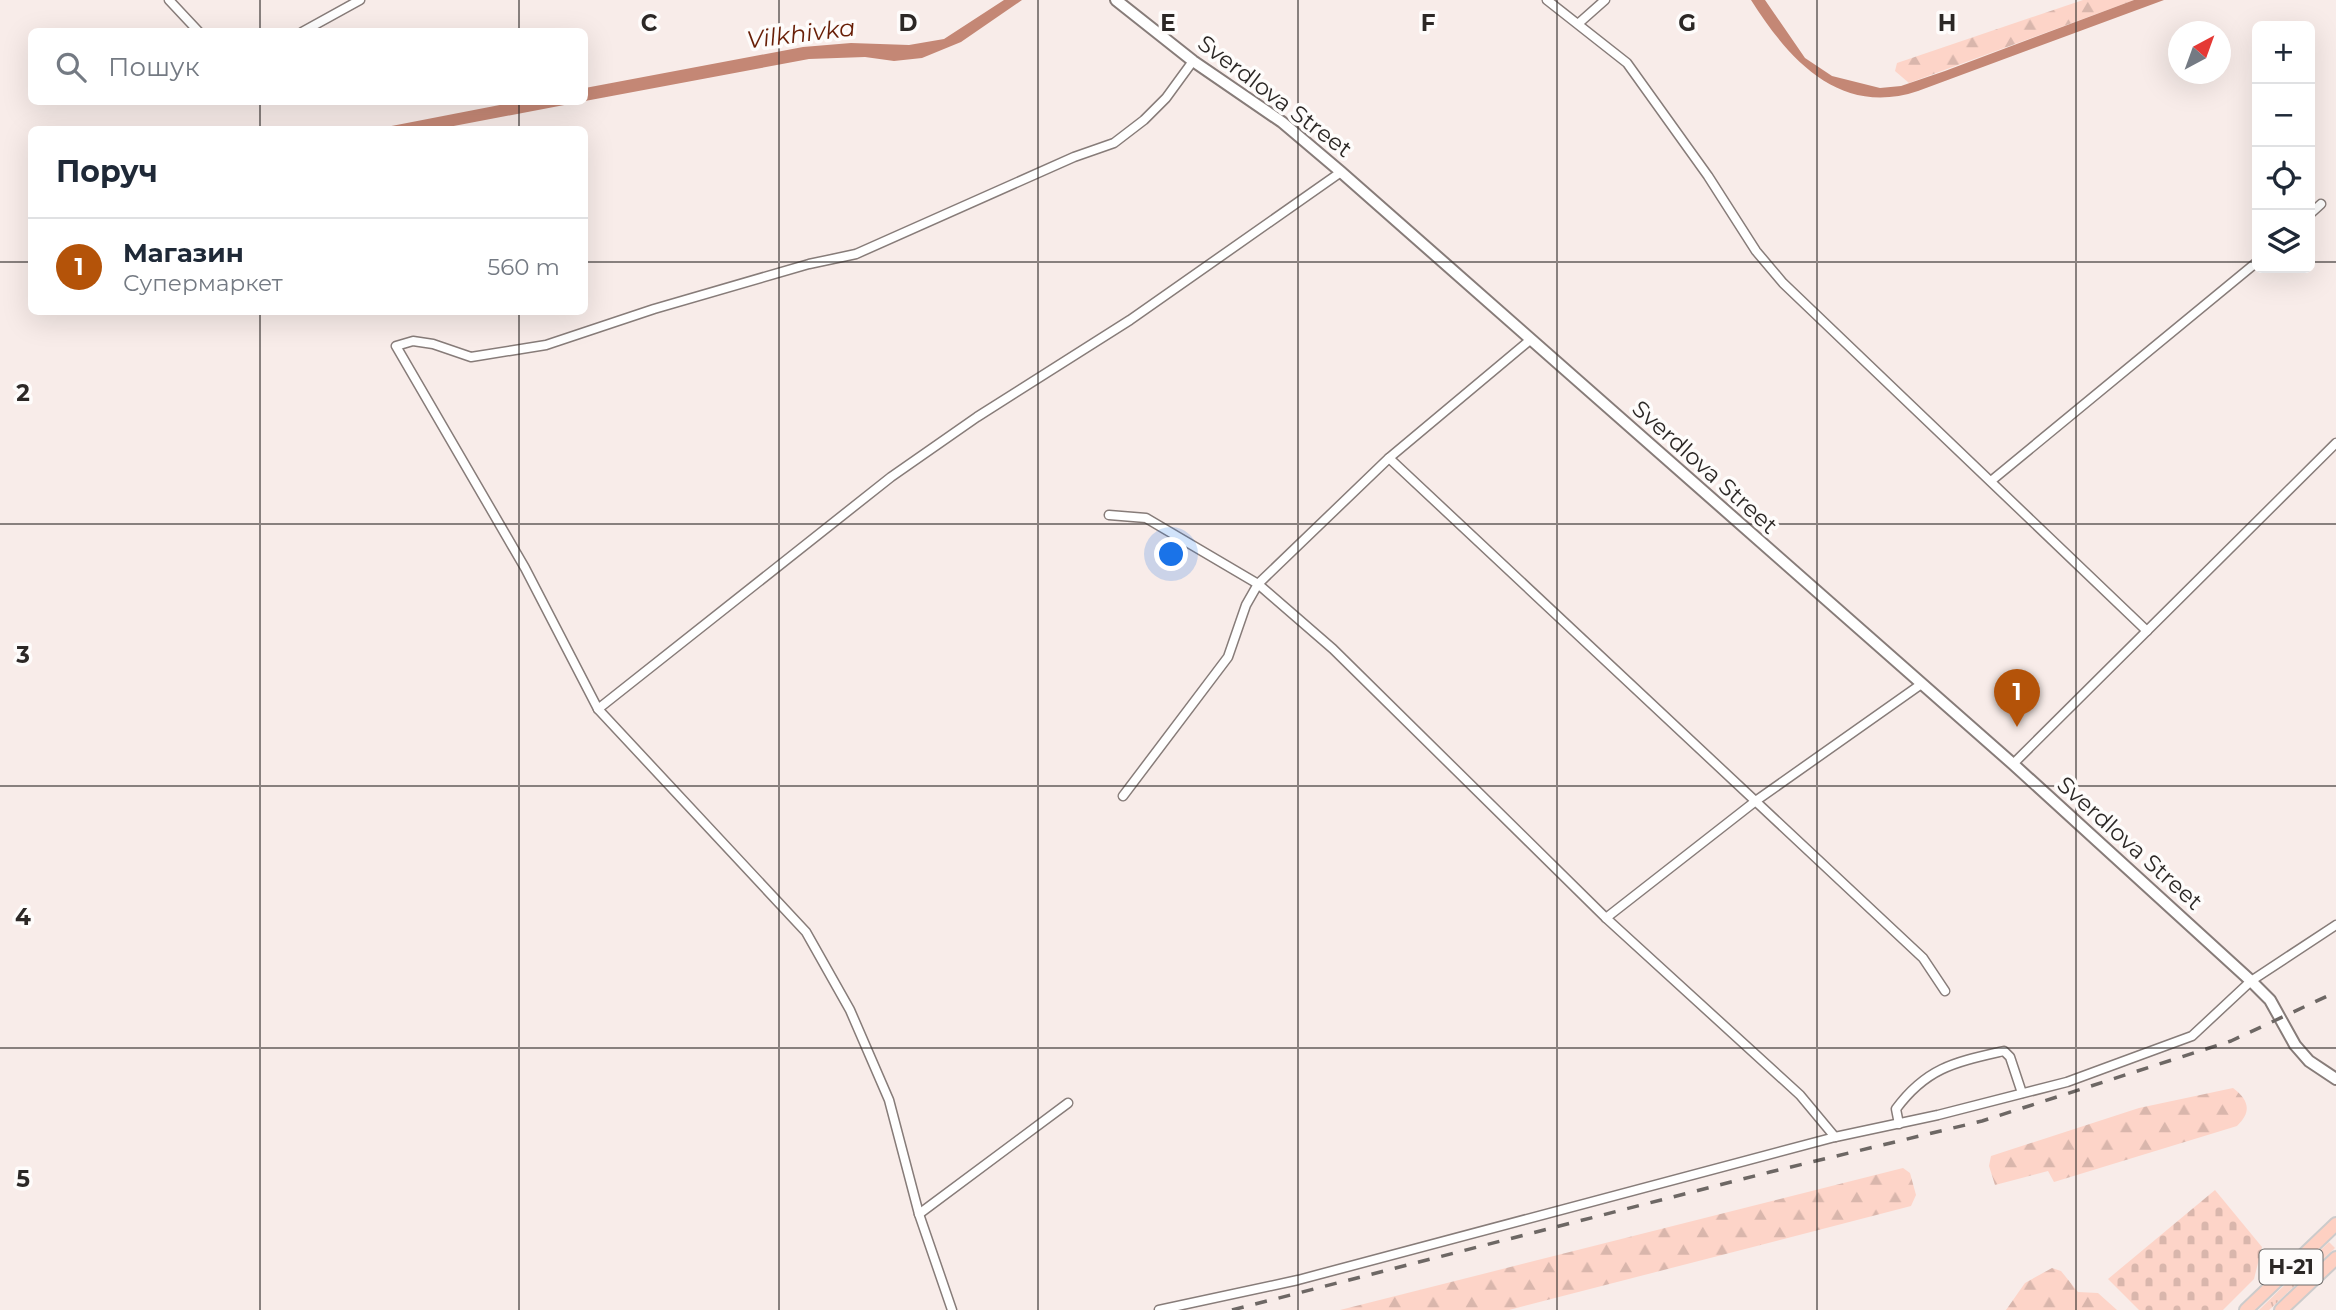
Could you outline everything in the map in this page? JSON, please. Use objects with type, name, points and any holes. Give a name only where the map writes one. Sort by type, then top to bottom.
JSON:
[{"type":"main road","name":"Н-21","points":[[2246,1310],[2336,1224]]},
{"type":"main road","name":"Н-21","points":[[2281,1310],[2336,1258]]},
{"type":"street","points":[[169,0],[195,28]]},
{"type":"street","points":[[309,28],[360,0]]},
{"type":"street","name":"Sverdlova Street","points":[[1118,0],[1193,61],[1282,122],[1341,172],[1920,685],[2013,764],[2251,981],[2270,1000],[2295,1045],[2309,1061],[2336,1079]]},
{"type":"street","points":[[1547,0],[1627,63],[1708,176],[1749,240],[1783,283],[2147,631]]},
{"type":"street","points":[[1579,23],[1605,0]]},
{"type":"street","points":[[952,1310],[919,1214],[889,1100],[850,1010],[806,932],[598,709],[524,568],[396,346],[413,341],[433,344],[471,357],[546,345],[667,305],[856,254],[1074,157],[1114,143],[1166,99],[1193,61]]},
{"type":"street","points":[[598,709],[891,477],[977,417],[1130,320],[1341,172]]},
{"type":"street","points":[[2314,210],[2321,204]]},
{"type":"street","points":[[1991,481],[2252,266]]},
{"type":"street","points":[[1123,796],[1228,657],[1246,605],[1258,584],[1389,458],[1530,340]]},
{"type":"street","points":[[2013,764],[2336,443]]},
{"type":"street","points":[[1389,458],[1923,958],[1945,991]]},
{"type":"street","points":[[1109,515],[1146,518],[1258,584],[1333,649],[1606,918],[1801,1095],[1835,1137]]},
{"type":"street","points":[[1606,918],[1757,800],[1920,685]]},
{"type":"street","points":[[1159,1310],[1298,1280],[1835,1137],[1899,1124],[2067,1082],[2192,1036],[2251,981],[2336,925]]},
{"type":"street","points":[[1899,1124],[1896,1109],[1907,1093],[1946,1064],[2004,1051],[2010,1057],[2022,1093]]},
{"type":"street","points":[[919,1214],[1068,1103]]},
{"type":"green space","points":[[2083,0],[2134,0],[1909,83],[1895,71],[1897,63]]},
{"type":"green space","points":[[2233,1088],[2247,1106],[2245,1116],[2237,1126],[2054,1182],[2048,1171],[1995,1185],[1989,1166],[1991,1156],[2139,1108]]},
{"type":"green space","points":[[1903,1168],[1910,1173],[1916,1195],[1911,1206],[1509,1310],[1340,1310]]},
{"type":"green space","points":[[2215,1190],[2262,1247],[2254,1279],[2223,1310],[2139,1310],[2108,1279]]},
{"type":"green space","points":[[2329,1242],[2335,1248],[2269,1310],[2259,1310]]},
{"type":"green space","points":[[2052,1268],[2061,1271],[2078,1292],[2098,1293],[2117,1310],[2006,1310],[2025,1283]]},
{"type":"shaded area","points":[[1004,0],[1022,0],[961,42],[922,58],[894,61],[865,57],[809,59],[588,100],[588,87],[803,47],[851,43],[909,45],[944,39]]},
{"type":"shaded area","points":[[1751,0],[1765,0],[1805,58],[1832,76],[1880,88],[1901,86],[1945,71],[2134,0],[2164,0],[1918,91],[1890,97],[1864,96],[1841,89],[1820,78],[1782,43]]},
{"type":"shaded area","points":[[500,105],[564,105],[454,126],[391,126]]},
{"type":"railway","points":[[1232,1310],[1770,1172],[1982,1121],[2231,1041],[2336,992]]},
{"type":"place","name":"Mагазин","points":[[2017,727]]},
{"type":"water label","name":"Vilkhivka","points":[[801,34]]}]
